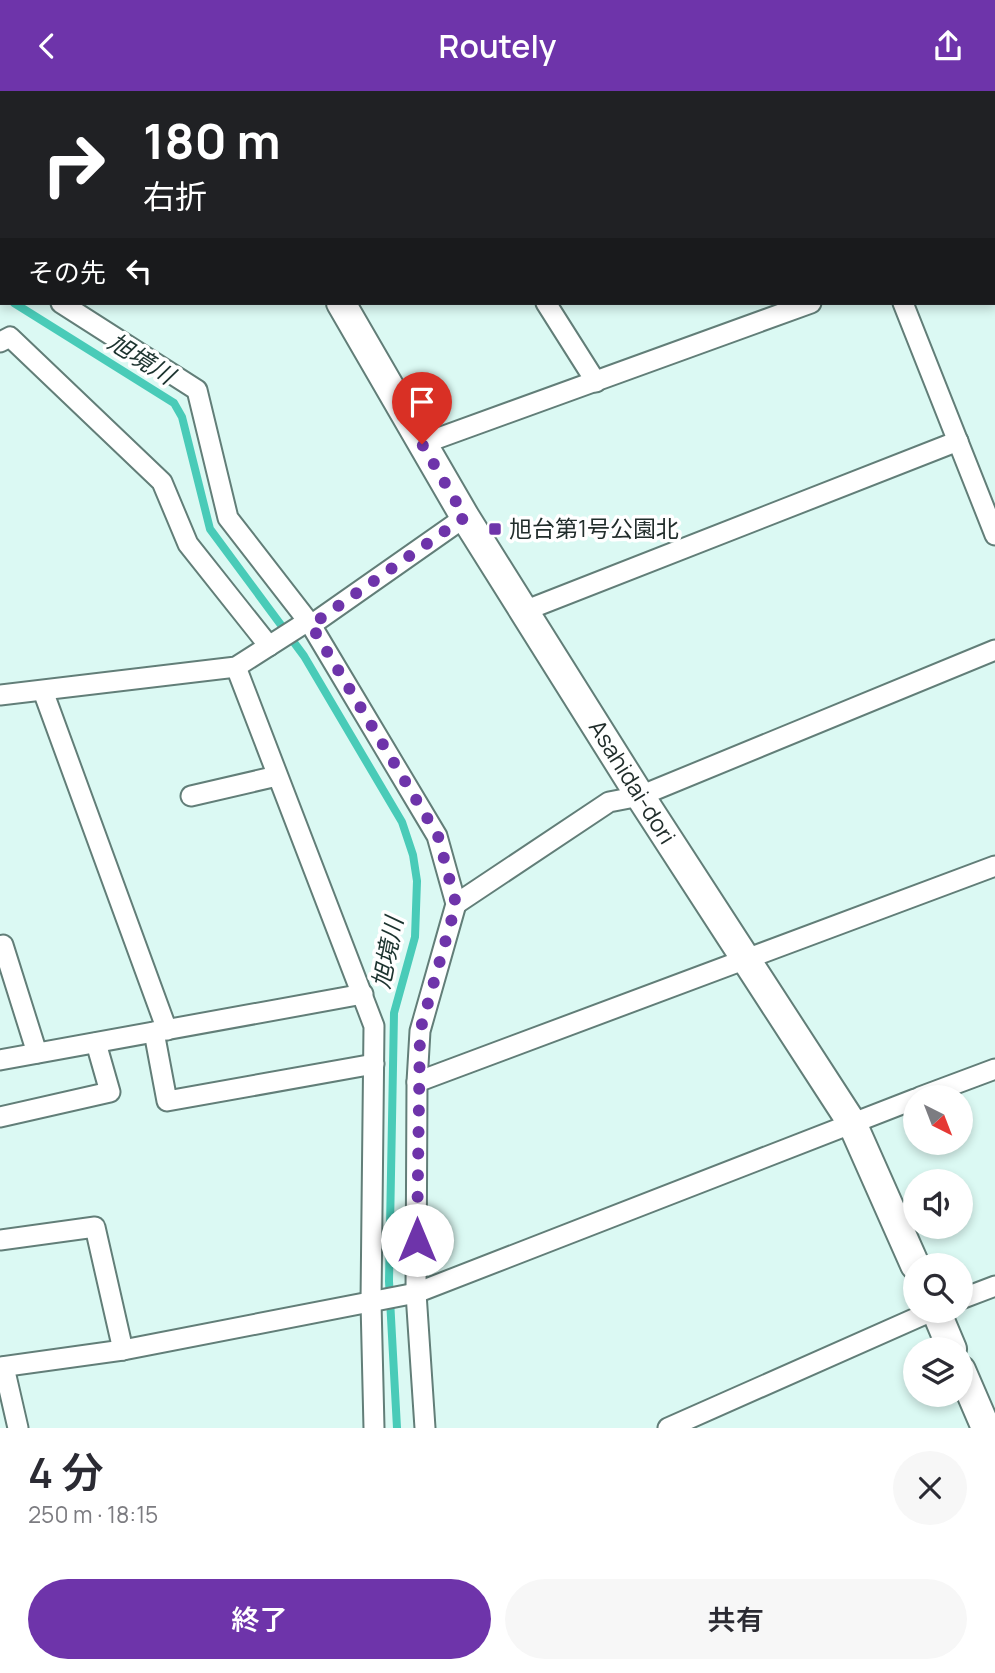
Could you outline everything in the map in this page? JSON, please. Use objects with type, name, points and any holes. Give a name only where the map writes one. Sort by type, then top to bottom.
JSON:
[{"type":"street","points":[[64,305],[197,390],[228,518],[307,623],[438,836],[456,904],[420,1031],[411,1294],[425,1428]]},
{"type":"street","name":"Asahidai-dori","points":[[342,305],[465,517],[640,796],[852,1123],[910,1253]]},
{"type":"street","points":[[547,305],[596,382]]},
{"type":"street","points":[[422,444],[806,305]]},
{"type":"street","points":[[904,305],[995,535]]},
{"type":"street","points":[[0,342],[10,337],[162,482],[188,544],[274,643]]},
{"type":"street","points":[[524,611],[958,441]]},
{"type":"street","points":[[0,695],[236,667],[465,517]]},
{"type":"street","points":[[456,904],[609,802],[640,796],[995,650]]},
{"type":"street","points":[[236,667],[374,1026],[374,1428]]},
{"type":"street","points":[[43,691],[161,1031],[167,1101],[374,1064]]},
{"type":"street","points":[[191,796],[277,776]]},
{"type":"street","points":[[417,1082],[995,866]]},
{"type":"street","points":[[0,946],[3,945],[37,1053]]},
{"type":"street","points":[[0,1060],[363,994]]},
{"type":"street","points":[[0,1117],[110,1092],[96,1043]]},
{"type":"street","points":[[953,1085],[995,1069]]},
{"type":"street","points":[[18,1428],[2,1367],[123,1350],[411,1294],[903,1104]]},
{"type":"street","points":[[0,1240],[95,1227],[123,1350]]},
{"type":"street","points":[[973,1294],[995,1286]]},
{"type":"street","points":[[668,1428],[907,1323]]},
{"type":"street","points":[[973,1398],[986,1428]]},
{"type":"waterway","name":"旭境川","points":[[17,305],[174,403],[182,417],[210,529],[304,656],[402,822],[413,855],[417,881],[415,937],[394,1013],[389,1281],[397,1428]]},
{"type":"place","name":"旭台第1号公園北","points":[[495,529]]},
{"type":"route","points":[[417,1240],[417,1082],[420,1031],[456,904],[438,836],[311,625],[465,517],[422,444]]}]
